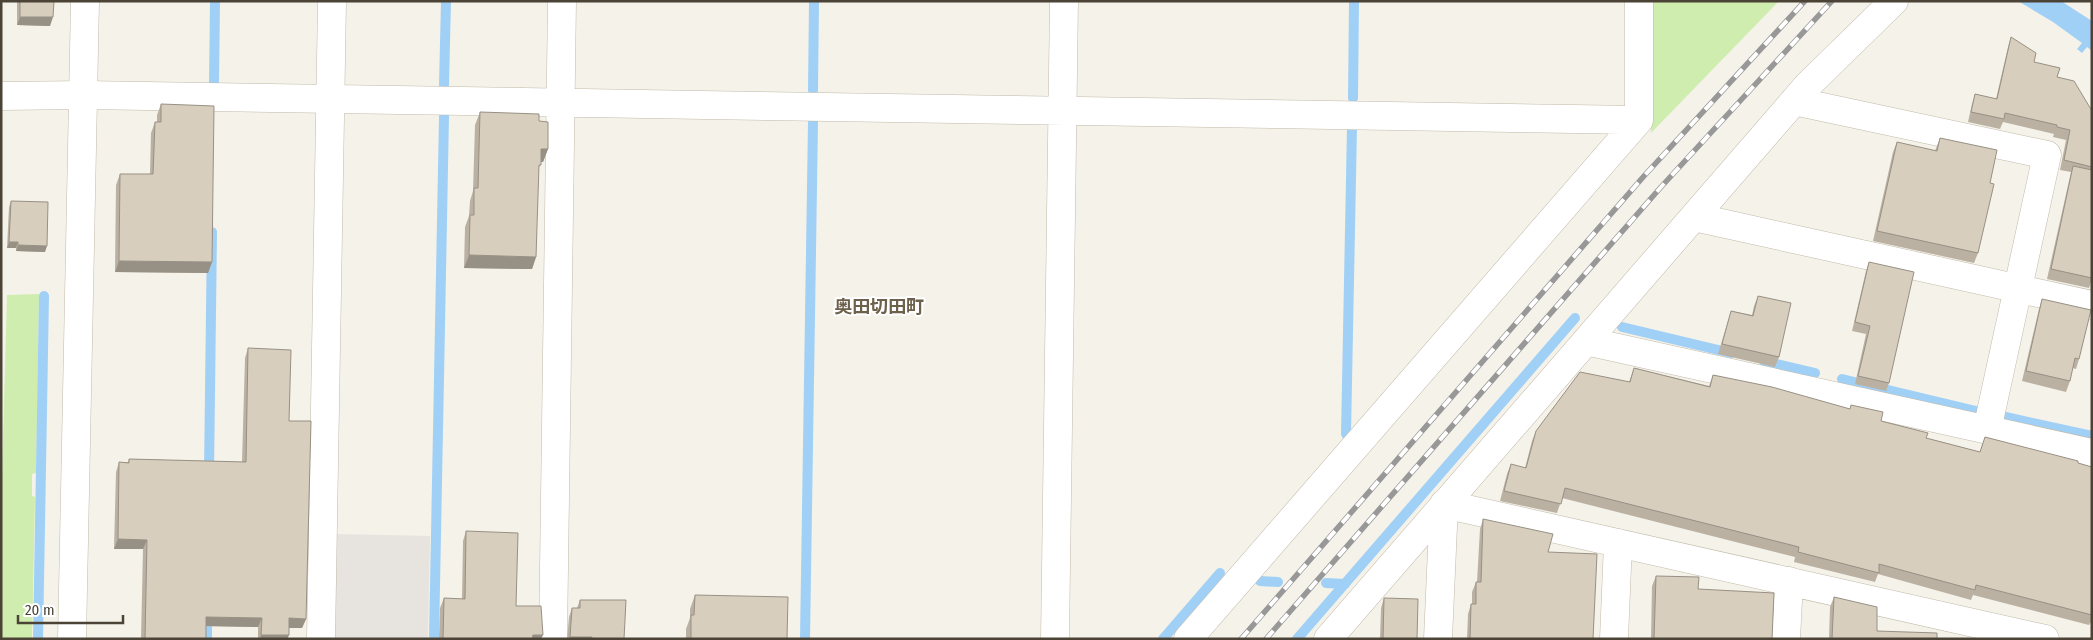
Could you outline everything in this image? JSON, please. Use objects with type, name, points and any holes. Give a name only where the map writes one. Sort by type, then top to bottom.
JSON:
[{"type":"street","points":[[72,639],[85,1]]},
{"type":"street","points":[[321,639],[332,1]]},
{"type":"street","points":[[553,639],[562,1]]},
{"type":"street","points":[[1055,639],[1064,1]]},
{"type":"street","points":[[1188,639],[1638,120],[1639,1]]},
{"type":"street","points":[[1328,639],[1808,85],[1894,1]]},
{"type":"street","points":[[1,96],[84,95],[331,98],[1638,120]]},
{"type":"street","points":[[1794,101],[2047,155],[1987,430]]},
{"type":"street","points":[[1694,217],[2092,306]]},
{"type":"street","points":[[1586,341],[2092,453]]},
{"type":"street","points":[[1444,504],[1789,581],[1963,630],[2045,639]]},
{"type":"street","points":[[1438,639],[1444,504]]},
{"type":"street","points":[[1614,639],[1618,543]]},
{"type":"street","points":[[1786,639],[1789,581]]},
{"type":"green space","points":[[1653,1],[1779,1],[1651,133]]},
{"type":"green space","points":[[39,294],[36,473],[32,474],[32,496],[35,497],[32,639],[1,639],[1,514],[7,295]]},
{"type":"shaded area","points":[[336,534],[430,536],[428,639],[333,639]]},
{"type":"water","points":[[2018,1],[2061,1],[2092,21],[2092,51],[2087,47],[2082,53],[2077,49],[2082,43],[2053,22]]},
{"type":"building","points":[[20,1],[54,1],[53,17],[20,17]]},
{"type":"building","points":[[2011,37],[2036,53],[2034,62],[2060,68],[2057,77],[2074,81],[2092,111],[2092,167],[2064,160],[2070,130],[2057,127],[2057,125],[2005,113],[2004,119],[1971,112],[1975,94],[1997,99]]},
{"type":"building","points":[[161,104],[214,106],[212,262],[119,261],[120,174],[153,174],[155,122],[161,122]]},
{"type":"building","points":[[480,112],[539,114],[539,121],[548,122],[548,149],[541,149],[541,165],[539,165],[536,257],[469,255],[470,215],[474,215],[474,188],[478,188]]},
{"type":"building","points":[[1940,138],[1997,150],[1990,183],[1994,184],[1978,253],[1877,231],[1897,142],[1937,151]]},
{"type":"building","points":[[2073,166],[2092,170],[2092,278],[2051,269]]},
{"type":"building","points":[[11,201],[48,202],[47,246],[18,245],[18,242],[9,242]]},
{"type":"building","points":[[1869,262],[1914,272],[1889,383],[1858,376],[1870,326],[1855,322]]},
{"type":"building","points":[[1758,296],[1791,303],[1779,357],[1722,344],[1731,311],[1753,316]]},
{"type":"building","points":[[2042,299],[2091,310],[2079,359],[2075,358],[2070,381],[2026,371]]},
{"type":"building","points":[[248,348],[291,350],[289,421],[311,421],[306,619],[289,618],[289,635],[261,635],[262,618],[206,617],[206,639],[145,639],[147,540],[118,539],[119,462],[129,463],[129,459],[246,462]]},
{"type":"building","points":[[1634,368],[1710,387],[1713,375],[1772,387],[1850,409],[1851,405],[1883,412],[1881,421],[1928,433],[1926,438],[1980,452],[1985,437],[2078,461],[2078,463],[2092,467],[2092,615],[1976,585],[1975,590],[1879,564],[1879,573],[1798,552],[1799,547],[1565,488],[1561,504],[1504,491],[1511,464],[1526,468],[1536,431],[1580,372],[1630,382]]},
{"type":"building","points":[[1483,519],[1553,534],[1548,552],[1597,554],[1593,639],[1470,639],[1471,604],[1476,604],[1476,582],[1481,582]]},
{"type":"building","points":[[466,531],[518,533],[516,606],[541,606],[543,635],[533,635],[532,639],[443,639],[444,598],[465,599]]},
{"type":"building","points":[[1656,576],[1699,577],[1698,589],[1774,593],[1772,639],[1654,639]]},
{"type":"building","points":[[695,595],[788,597],[787,639],[691,639],[691,615],[694,615]]},
{"type":"building","points":[[1834,597],[1877,607],[1877,631],[1937,633],[1937,639],[1832,639]]},
{"type":"building","points":[[1384,598],[1418,599],[1417,639],[1383,639]]},
{"type":"building","points":[[580,600],[626,600],[624,639],[570,637],[572,608],[580,608]]},
{"type":"waterway","points":[[214,82],[215,1]]},
{"type":"waterway","points":[[444,85],[446,1]]},
{"type":"waterway","points":[[813,90],[814,1]]},
{"type":"waterway","points":[[1353,98],[1354,1]]},
{"type":"waterway","points":[[434,639],[444,116]]},
{"type":"waterway","points":[[805,639],[813,122]]},
{"type":"waterway","points":[[1346,434],[1352,127]]},
{"type":"waterway","points":[[209,473],[212,232]]},
{"type":"waterway","points":[[38,639],[44,296]]},
{"type":"waterway","points":[[1297,639],[1575,318]]},
{"type":"waterway","points":[[1622,327],[1731,353]]},
{"type":"waterway","points":[[1764,361],[1815,373]]},
{"type":"waterway","points":[[1842,379],[1976,411]]},
{"type":"waterway","points":[[2001,416],[2092,436]]},
{"type":"waterway","points":[[1163,639],[1220,573]]},
{"type":"waterway","points":[[1260,581],[1278,582]]},
{"type":"waterway","points":[[1326,583],[1345,584]]},
{"type":"waterway","points":[[207,615],[207,639]]},
{"type":"railway","points":[[1241,639],[1644,176],[1805,1]]},
{"type":"railway","points":[[1266,639],[1661,187],[1832,1]]},
{"type":"district","name":"奥田切田町","points":[[879,307]]}]
